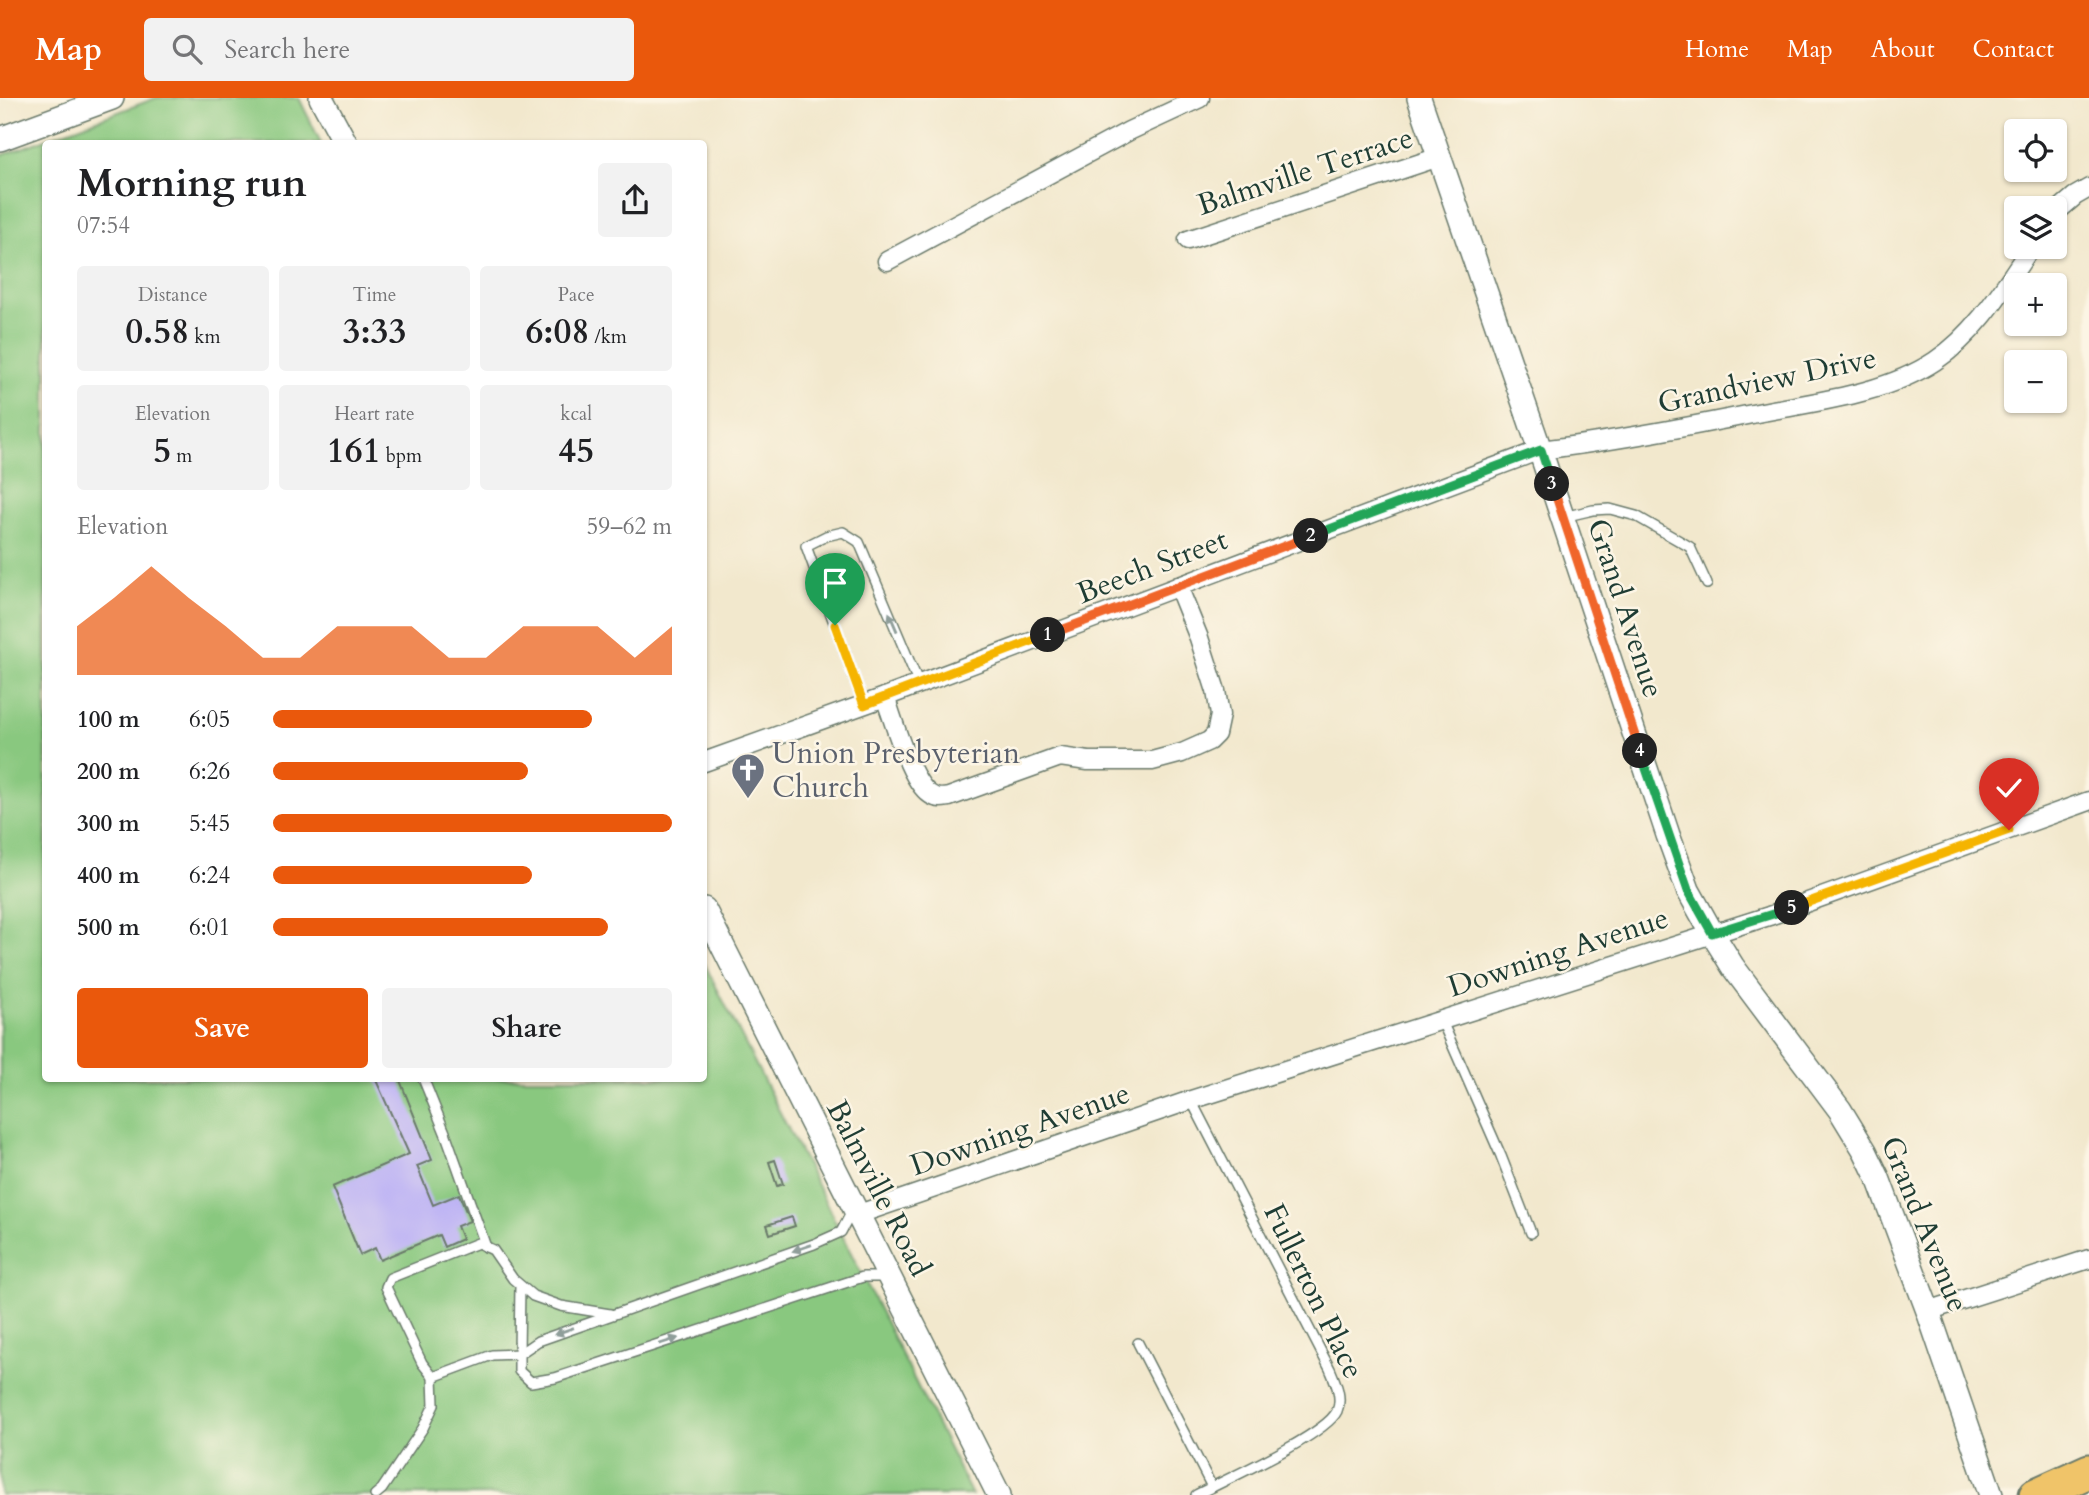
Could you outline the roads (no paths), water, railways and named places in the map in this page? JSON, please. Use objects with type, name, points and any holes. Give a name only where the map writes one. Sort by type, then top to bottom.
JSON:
[{"type":"highway","points":[[2036,1495],[2089,1471]]},
{"type":"street","points":[[0,139],[112,98]]},
{"type":"street","points":[[321,98],[343,140]]},
{"type":"street","points":[[887,261],[1129,131],[1200,98]]},
{"type":"street","name":"Grand Avenue","points":[[1419,98],[1541,450],[1688,890],[1733,967],[1840,1110],[1865,1152],[1878,1178],[1928,1311],[1991,1495]]},
{"type":"street","name":"Balmville Terrace","points":[[1188,240],[1439,157]]},
{"type":"street","points":[[2067,203],[2089,188]]},
{"type":"street","name":"Grandview Drive","points":[[1541,450],[1618,440],[1846,396],[1902,379],[1936,360],[1962,338],[1994,302],[2023,259]]},
{"type":"street","name":"Beech Street","points":[[707,761],[886,697],[1541,450]]},
{"type":"street","points":[[886,697],[917,779],[926,791],[936,798],[949,797],[1060,757],[1088,761],[1152,761],[1182,753],[1209,741],[1216,734],[1220,715],[1216,691],[1199,638],[1178,586]]},
{"type":"street","name":"Downing Avenue","points":[[855,1212],[1441,1019],[1769,916],[2089,802]]},
{"type":"street","name":"Balmville Road","points":[[707,915],[999,1495]]},
{"type":"street","points":[[1928,1311],[2089,1259]]},
{"type":"lane","points":[[1563,517],[1610,509],[1636,516],[1690,547],[1707,584]]},
{"type":"lane","points":[[864,705],[807,546],[826,536],[843,532],[859,542],[919,684]]},
{"type":"lane","name":"Downing Avenue","points":[[1441,1019],[1501,1156],[1531,1233]]},
{"type":"lane","points":[[425,1082],[486,1247]]},
{"type":"lane","name":"Fullerton Place","points":[[1191,1100],[1330,1368],[1339,1398],[1337,1411],[1328,1423],[1308,1437],[1196,1495]]},
{"type":"lane","points":[[432,1377],[492,1355],[519,1354],[538,1341],[814,1244],[841,1232],[855,1212]]},
{"type":"lane","points":[[375,1495],[382,1489],[423,1428],[434,1405],[432,1377],[422,1363],[386,1287],[390,1278],[478,1243],[493,1250],[513,1279],[533,1296],[561,1306],[612,1315]]},
{"type":"lane","points":[[520,1285],[520,1371],[531,1382],[555,1378],[863,1277],[888,1277]]},
{"type":"lane","points":[[1138,1343],[1212,1487]]},
{"type":"place","name":"Union Presbyterian Church","points":[[748,800]]}]
